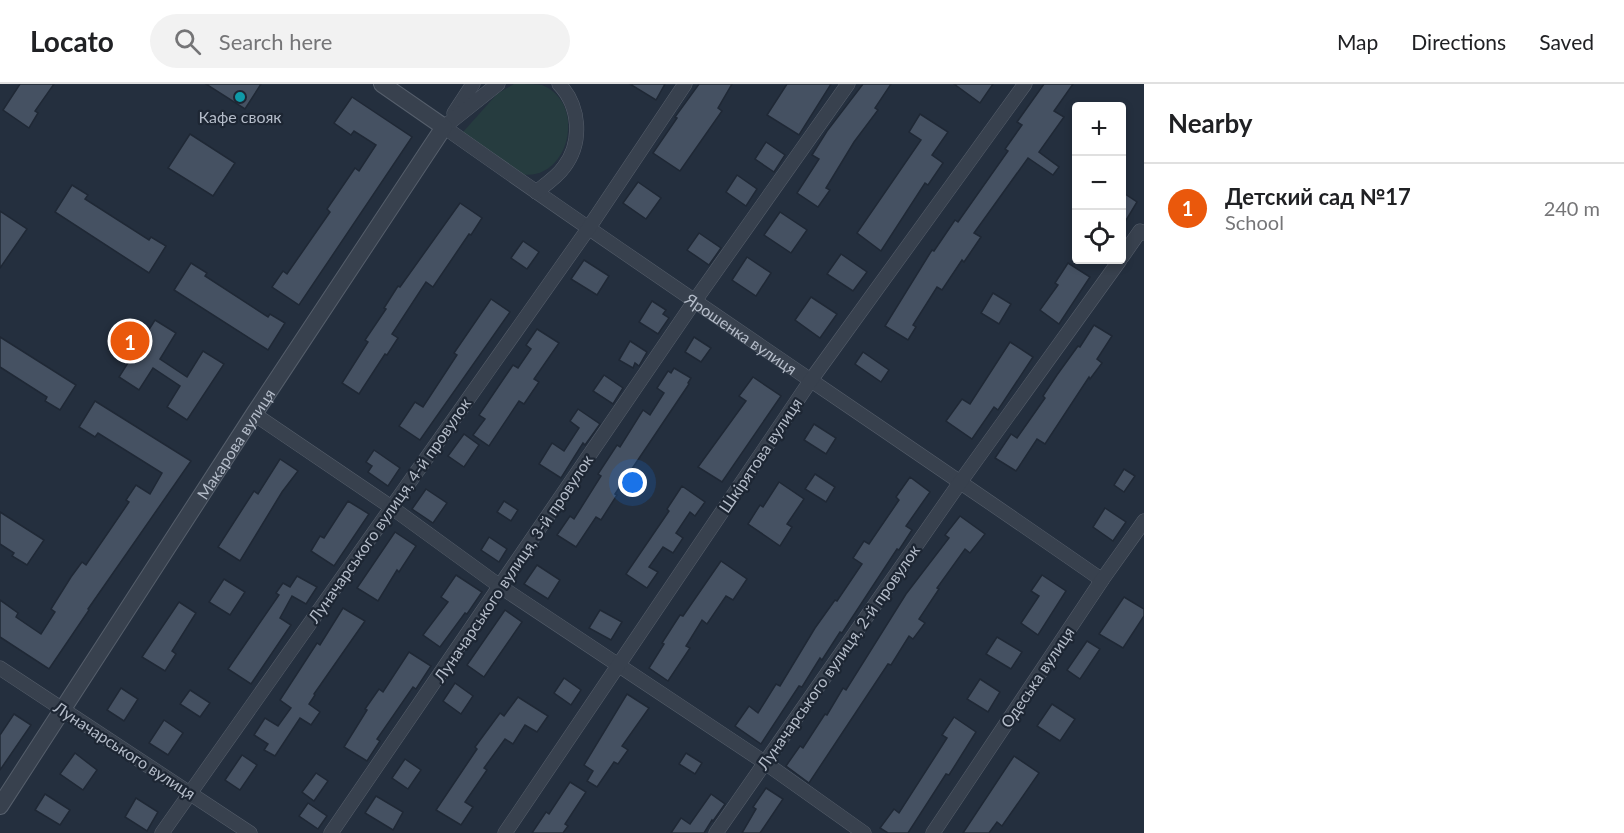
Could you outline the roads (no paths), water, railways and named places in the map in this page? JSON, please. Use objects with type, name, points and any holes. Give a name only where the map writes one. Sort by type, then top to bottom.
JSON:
[{"type":"street","name":"Ярошенка вулиця","points":[[382,84],[588,229],[961,481],[1102,580]]},
{"type":"street","name":"Макарова вулиця","points":[[0,806],[254,414],[473,84]]},
{"type":"street","points":[[444,127],[498,84]]},
{"type":"street","points":[[536,192],[564,168],[571,155],[576,136],[574,105],[559,84]]},
{"type":"street","name":"Луначарського вулиця, 4-й провулок","points":[[162,833],[588,229],[685,84]]},
{"type":"street","name":"Луначарського вулиця, 3-й провулок","points":[[332,833],[694,302],[848,84]]},
{"type":"street","name":"Шкірятова вулиця","points":[[505,833],[811,380],[1025,84]]},
{"type":"street","name":"Луначарського вулиця, 2-й провулок","points":[[1126,252],[1142,232]]},
{"type":"street","name":"Луначарського вулиця, 2-й провулок","points":[[716,833],[961,481],[1117,264]]},
{"type":"street","points":[[254,414],[391,507],[501,587],[764,762],[864,833]]},
{"type":"street","name":"Одеська вулиця","points":[[933,833],[1144,521]]},
{"type":"street","name":"Луначарського вулиця","points":[[0,668],[250,833]]},
{"type":"place","name":"Кафе свояк","points":[[240,97]]},
{"type":"place","name":"Детский сад №17","points":[[130,341]]}]
